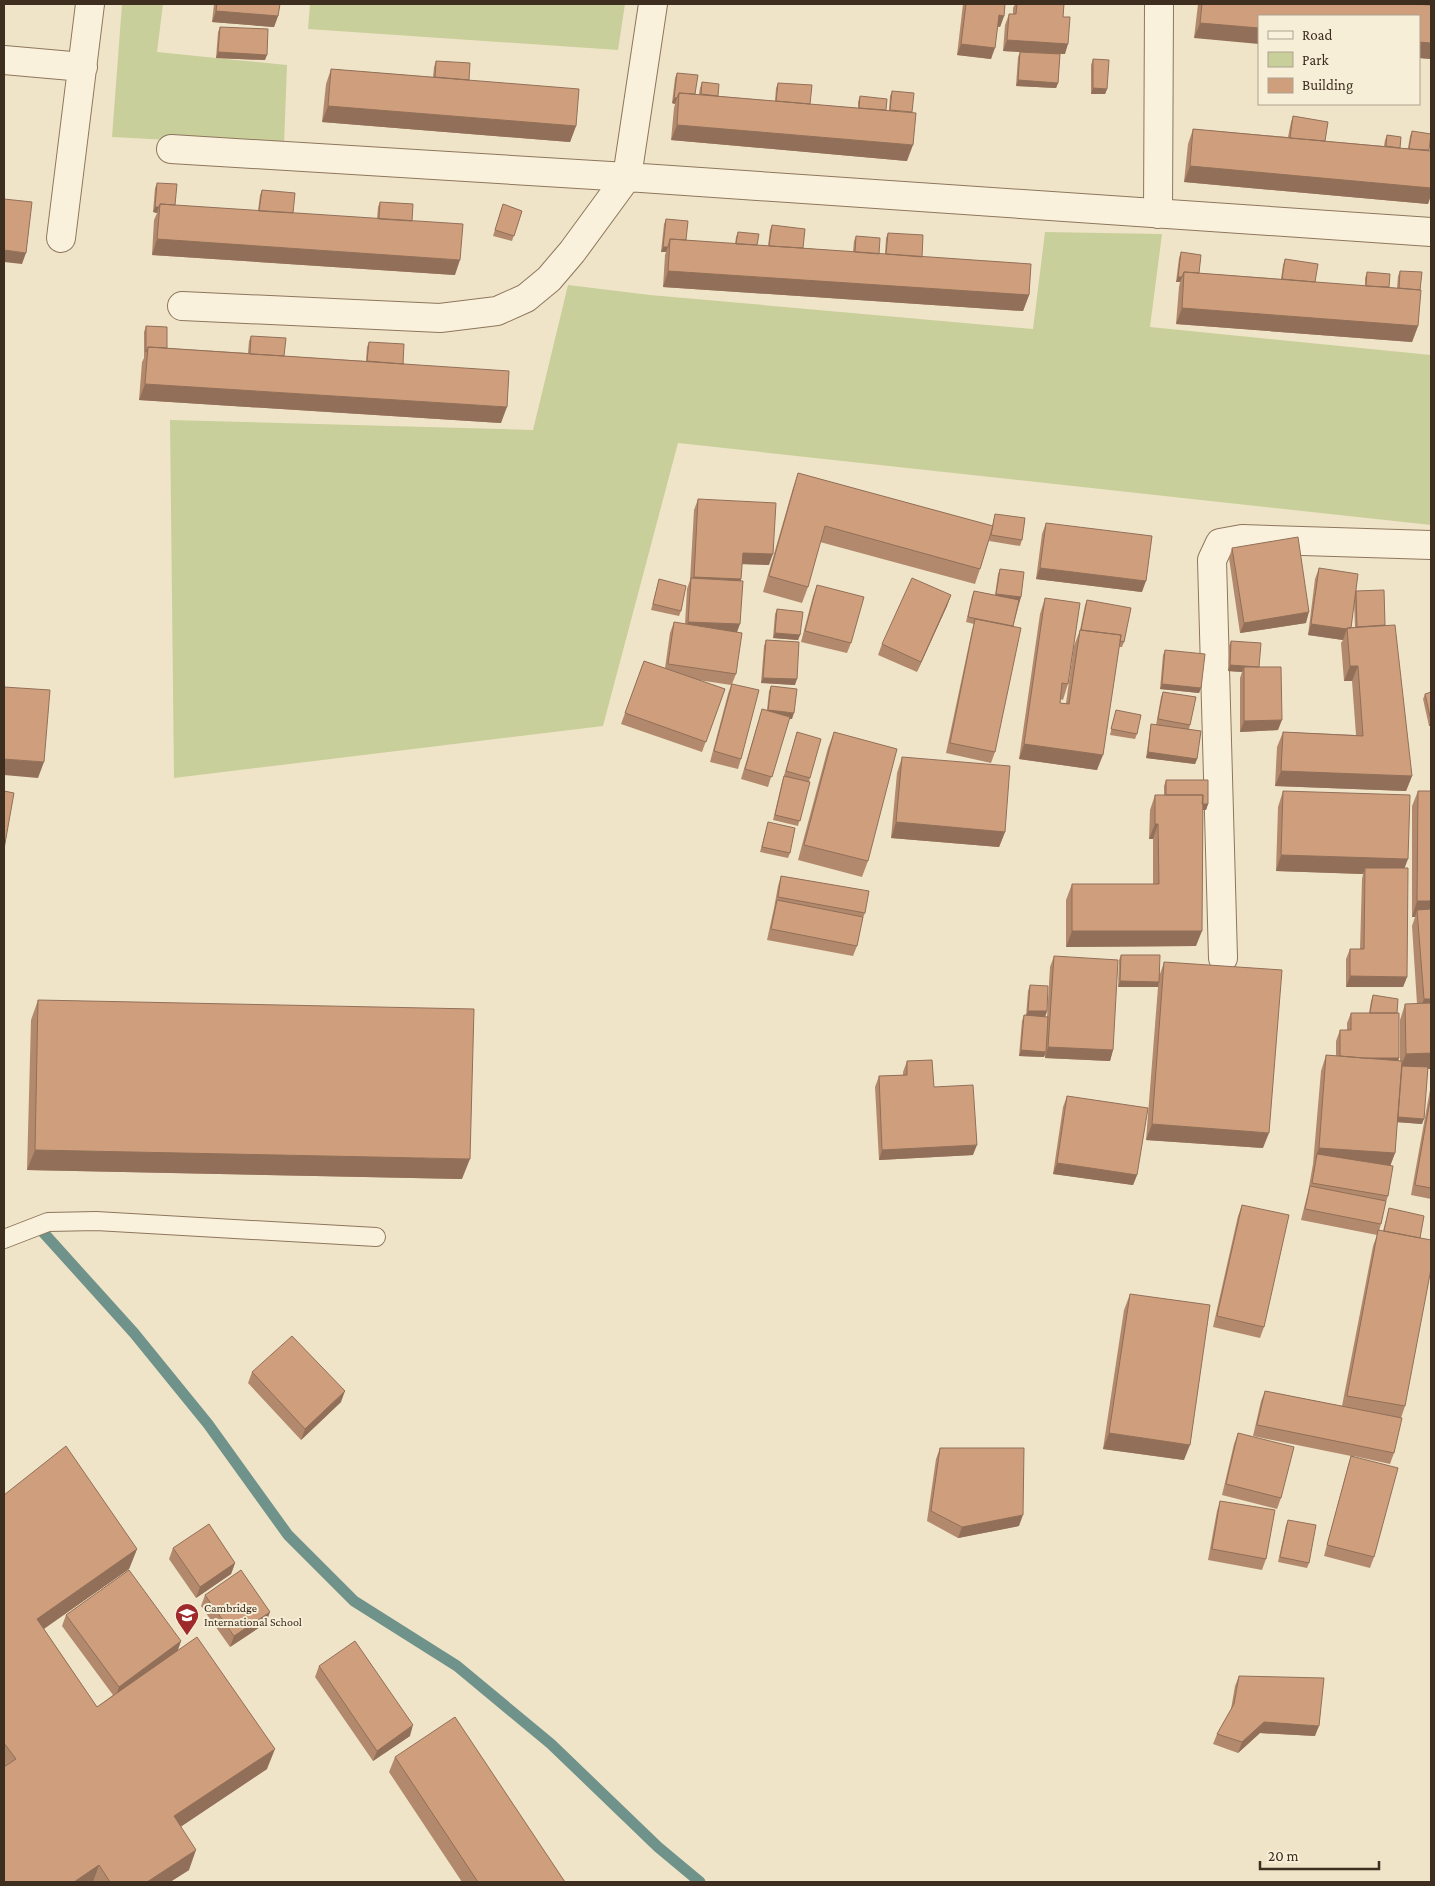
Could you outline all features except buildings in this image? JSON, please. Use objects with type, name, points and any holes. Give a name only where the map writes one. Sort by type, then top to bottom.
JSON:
[{"type":"street","points":[[61,238],[90,4]]},
{"type":"street","points":[[182,306],[440,318],[497,311],[526,298],[549,279],[572,252],[627,177],[653,4]]},
{"type":"street","points":[[1158,214],[1159,4]]},
{"type":"street","points":[[4,60],[83,67]]},
{"type":"street","points":[[171,149],[627,177],[1431,232]]},
{"type":"street","points":[[1223,958],[1212,560],[1220,543],[1242,539],[1431,545]]},
{"type":"lane","points":[[4,1238],[48,1222],[96,1221],[376,1237]]},
{"type":"green space","points":[[122,4],[163,4],[157,52],[287,65],[284,146],[112,137]]},
{"type":"green space","points":[[310,4],[625,4],[618,50],[308,29]]},
{"type":"green space","points":[[1045,232],[1162,234],[1150,327],[1431,355],[1431,525],[678,443],[603,726],[174,778],[170,420],[533,430],[568,285],[650,295],[1033,329]]},
{"type":"waterway","points":[[42,1231],[134,1333],[208,1424],[288,1535],[354,1601],[457,1666],[551,1744],[658,1847],[700,1882]]},
{"type":"place","name":"Cambridge International School","points":[[187,1636]]}]
